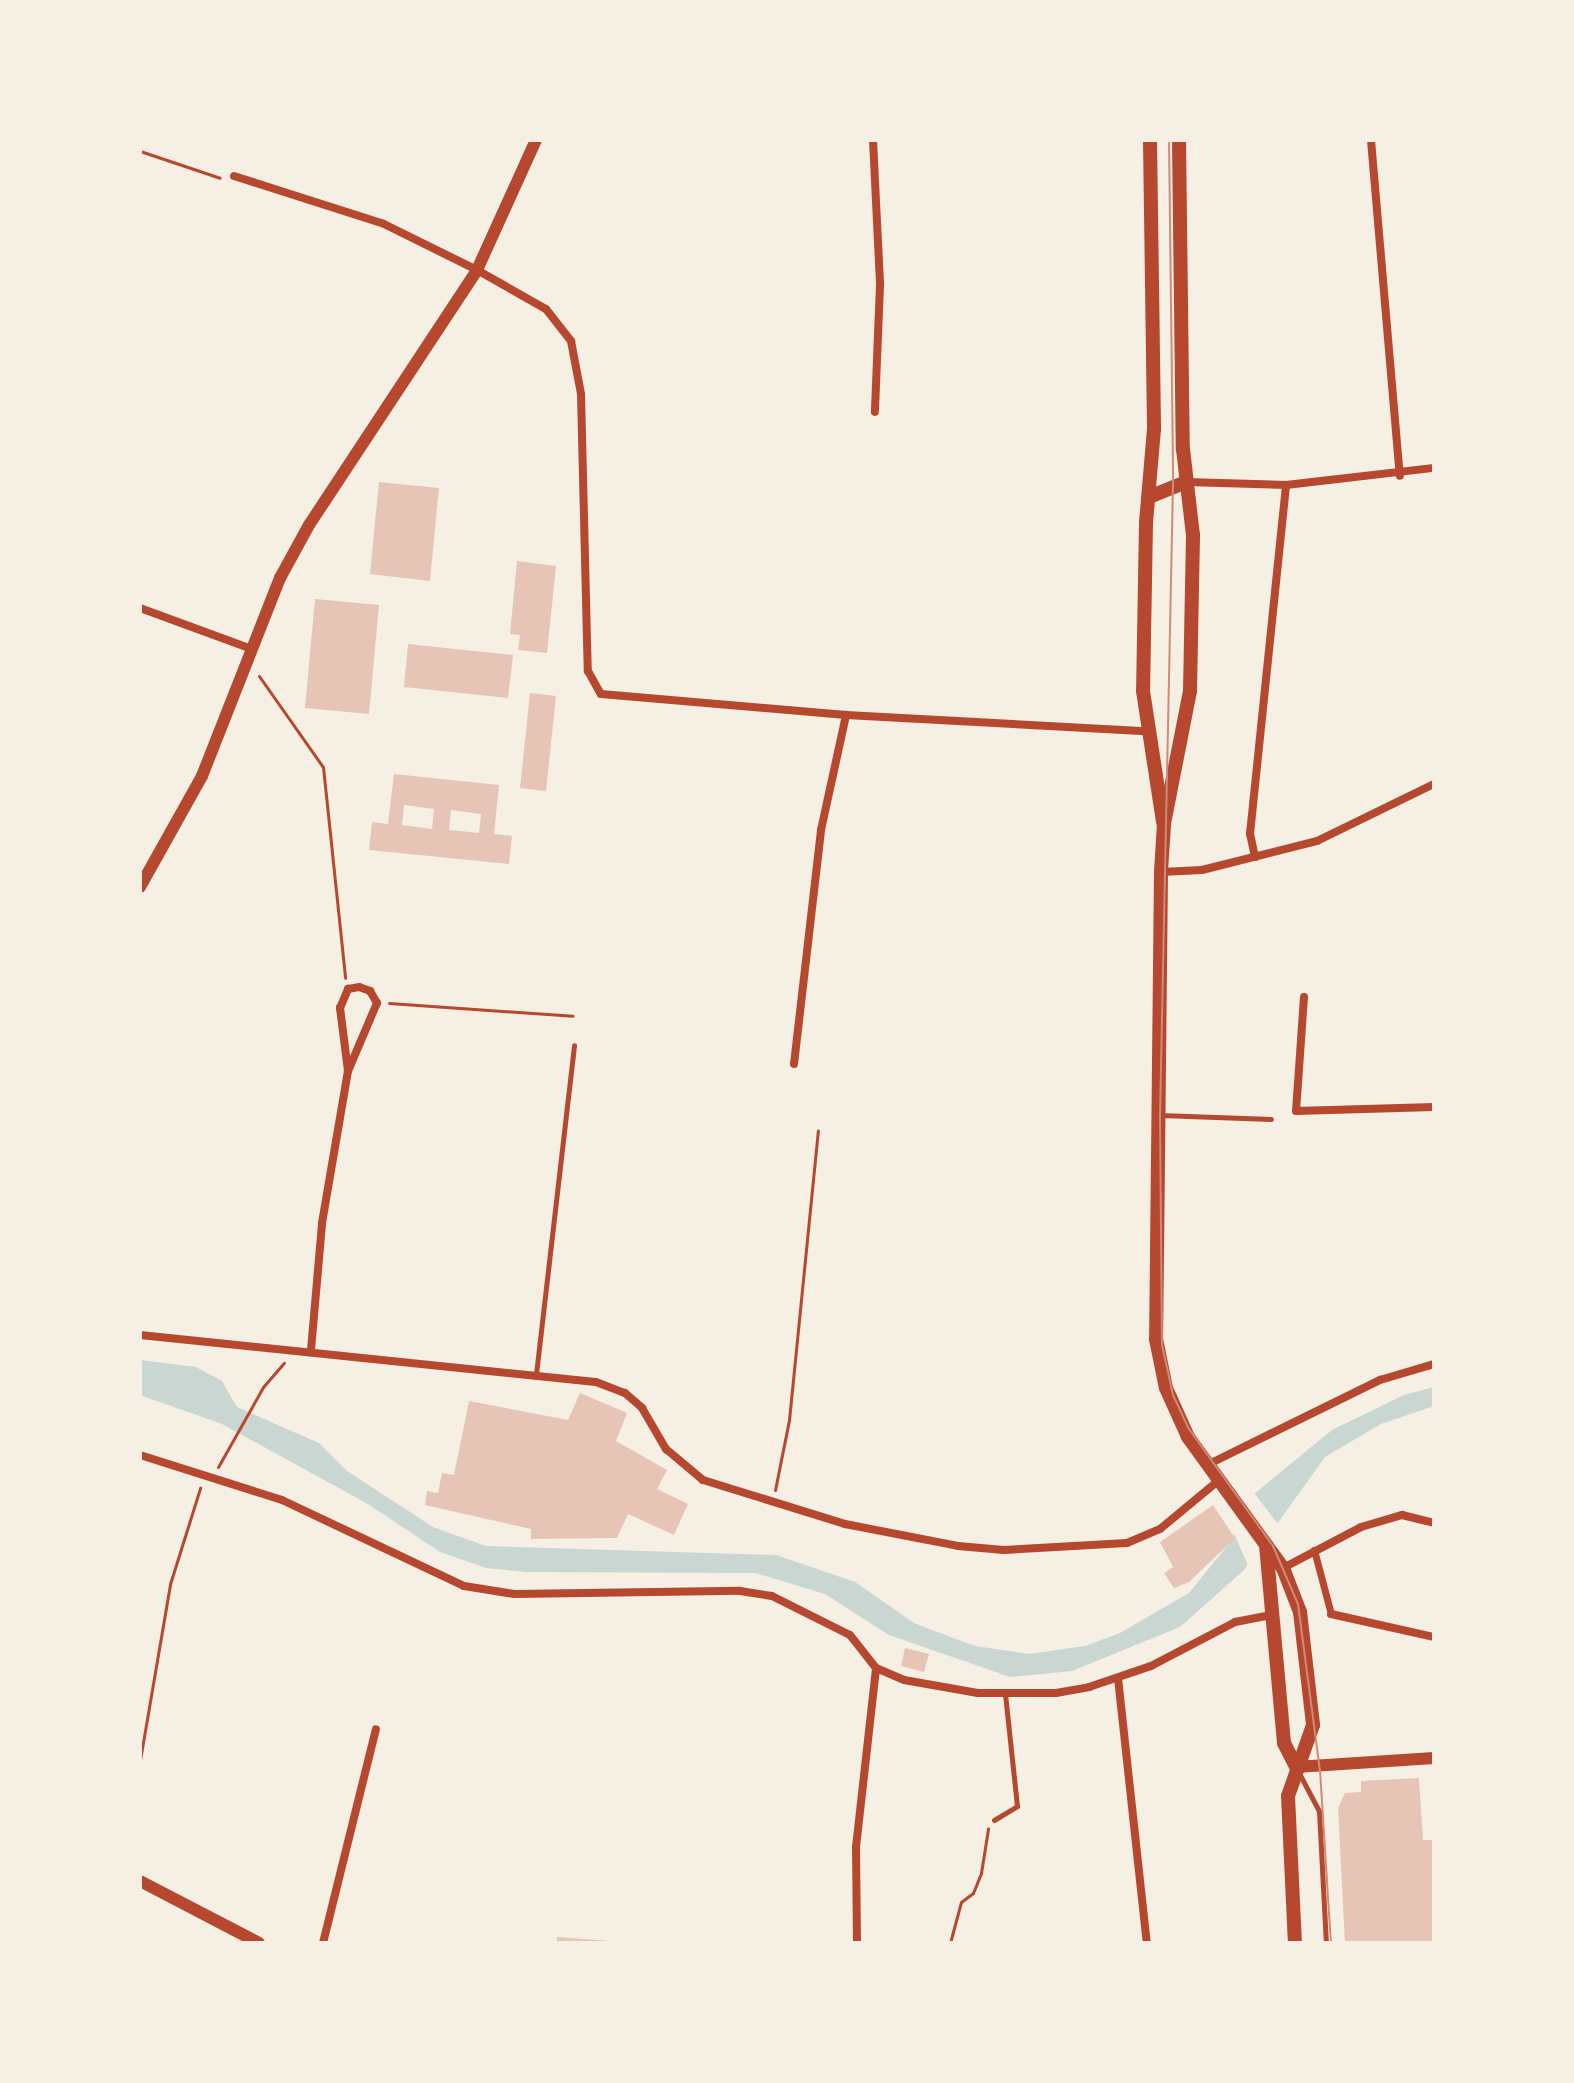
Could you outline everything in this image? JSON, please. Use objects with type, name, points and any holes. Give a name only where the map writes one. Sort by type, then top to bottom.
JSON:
[{"type":"main road","points":[[1150,140],[1154,429],[1149,497],[1146,731],[1164,824]]},
{"type":"main road","points":[[1179,140],[1186,482],[1193,535],[1189,705],[1164,824],[1161,872],[1155,1115],[1159,1357],[1171,1403],[1207,1465],[1266,1545],[1289,1564],[1300,1612],[1313,1725],[1288,1796],[1295,1943]]},
{"type":"main road","points":[[1149,497],[1186,482]]},
{"type":"main road","points":[[1266,1545],[1284,1743],[1296,1767]]},
{"type":"main road","points":[[1271,1615],[1300,1612]]},
{"type":"street","points":[[140,887],[202,776],[252,649],[309,525],[477,270],[536,140]]},
{"type":"street","points":[[873,140],[880,285],[875,412]]},
{"type":"street","points":[[1371,140],[1400,476]]},
{"type":"street","points":[[234,176],[384,224],[477,270],[546,309],[578,358],[587,656],[595,688],[621,699],[1146,731]]},
{"type":"street","points":[[1186,482],[1286,485],[1400,476],[1434,468]]},
{"type":"street","points":[[1255,857],[1250,834],[1286,485]]},
{"type":"street","points":[[140,608],[252,649]]},
{"type":"street","points":[[794,1064],[821,830],[846,715]]},
{"type":"street","points":[[1161,872],[1255,857],[1346,830],[1434,784]]},
{"type":"street","points":[[311,1350],[322,1223],[348,1071],[377,1003],[370,991],[348,989],[340,1008],[348,1071]]},
{"type":"street","points":[[1304,997],[1296,1111],[1434,1107]]},
{"type":"street","points":[[140,1335],[311,1350],[596,1382],[625,1393],[642,1408],[666,1449],[685,1469],[703,1480],[845,1524],[958,1546],[1108,1547],[1144,1537],[1218,1481]]},
{"type":"street","points":[[1207,1465],[1380,1380],[1434,1364]]},
{"type":"street","points":[[140,1455],[282,1500],[464,1586],[526,1594],[740,1591],[772,1596],[850,1635],[876,1668],[904,1680],[1005,1693],[1056,1693],[1118,1678],[1235,1622],[1271,1615]]},
{"type":"street","points":[[1289,1564],[1314,1550],[1402,1515],[1434,1523]]},
{"type":"street","points":[[1314,1550],[1331,1614],[1434,1637]]},
{"type":"street","points":[[857,1943],[856,1847],[876,1668]]},
{"type":"street","points":[[1118,1678],[1147,1943]]},
{"type":"street","points":[[323,1943],[376,1729]]},
{"type":"street","points":[[1296,1767],[1434,1758]]},
{"type":"street","points":[[140,1881],[259,1943]]},
{"type":"lane","points":[[536,1374],[574,1045]]},
{"type":"lane","points":[[1155,1115],[1271,1119]]},
{"type":"lane","points":[[994,1820],[1017,1806],[1005,1693]]},
{"type":"lane","points":[[1296,1767],[1319,1811],[1326,1943]]},
{"type":"path","points":[[140,151],[221,179],[234,176]]},
{"type":"path","points":[[244,670],[265,678],[323,767],[348,989]]},
{"type":"path","points":[[377,1003],[573,1016]]},
{"type":"path","points":[[773,1501],[789,1420],[818,1130]]},
{"type":"path","points":[[140,1760],[170,1584],[196,1493],[210,1477],[263,1387],[284,1365],[285,1348]]},
{"type":"path","points":[[950,1943],[961,1902],[973,1893],[981,1873],[988,1824],[994,1820]]},
{"type":"shaded area","points":[[140,1360],[196,1367],[222,1381],[237,1407],[319,1443],[347,1471],[433,1527],[486,1546],[776,1555],[855,1582],[914,1623],[975,1646],[1029,1654],[1085,1646],[1120,1633],[1189,1593],[1231,1541],[1254,1494],[1332,1430],[1404,1395],[1434,1387],[1434,1406],[1381,1424],[1325,1457],[1244,1570],[1180,1627],[1072,1671],[1010,1677],[889,1635],[825,1594],[755,1573],[527,1572],[486,1568],[440,1552],[368,1504],[222,1424],[140,1395]]},
{"type":"pier","points":[[1254,1493],[1278,1524],[1249,1568],[1232,1529]]},
{"type":"building","points":[[379,482],[439,488],[430,581],[370,574]]},
{"type":"building","points":[[517,561],[556,566],[547,653],[518,650],[520,635],[510,634]]},
{"type":"building","points":[[315,599],[379,605],[369,714],[305,708]]},
{"type":"building","points":[[408,644],[513,655],[508,698],[404,687]]},
{"type":"building","points":[[530,693],[556,696],[546,791],[520,788]]},
{"type":"building","points":[[394,774],[499,785],[494,834],[512,836],[509,864],[369,850],[372,822],[388,824]],"holes":[[[404,805],[434,809],[432,829],[402,825]],[[451,810],[481,814],[479,833],[449,830]]]},
{"type":"building","points":[[580,1393],[627,1413],[616,1441],[667,1470],[657,1489],[688,1504],[674,1535],[628,1514],[617,1538],[531,1539],[531,1529],[425,1505],[427,1491],[438,1493],[442,1473],[454,1475],[469,1401],[568,1420]]},
{"type":"building","points":[[1213,1505],[1235,1538],[1189,1582],[1174,1588],[1164,1573],[1173,1567],[1160,1542]]},
{"type":"building","points":[[905,1648],[929,1654],[924,1672],[901,1666]]},
{"type":"building","points":[[1419,1778],[1423,1840],[1434,1840],[1434,1943],[1345,1943],[1338,1808],[1345,1793],[1361,1792],[1361,1781]]},
{"type":"building","points":[[557,1937],[611,1941],[611,1943],[557,1943]]},
{"type":"tram line","points":[[1169,140],[1173,484],[1160,1116],[1162,1345],[1173,1395],[1189,1429],[1273,1546],[1298,1604],[1320,1770],[1331,1943]]}]
